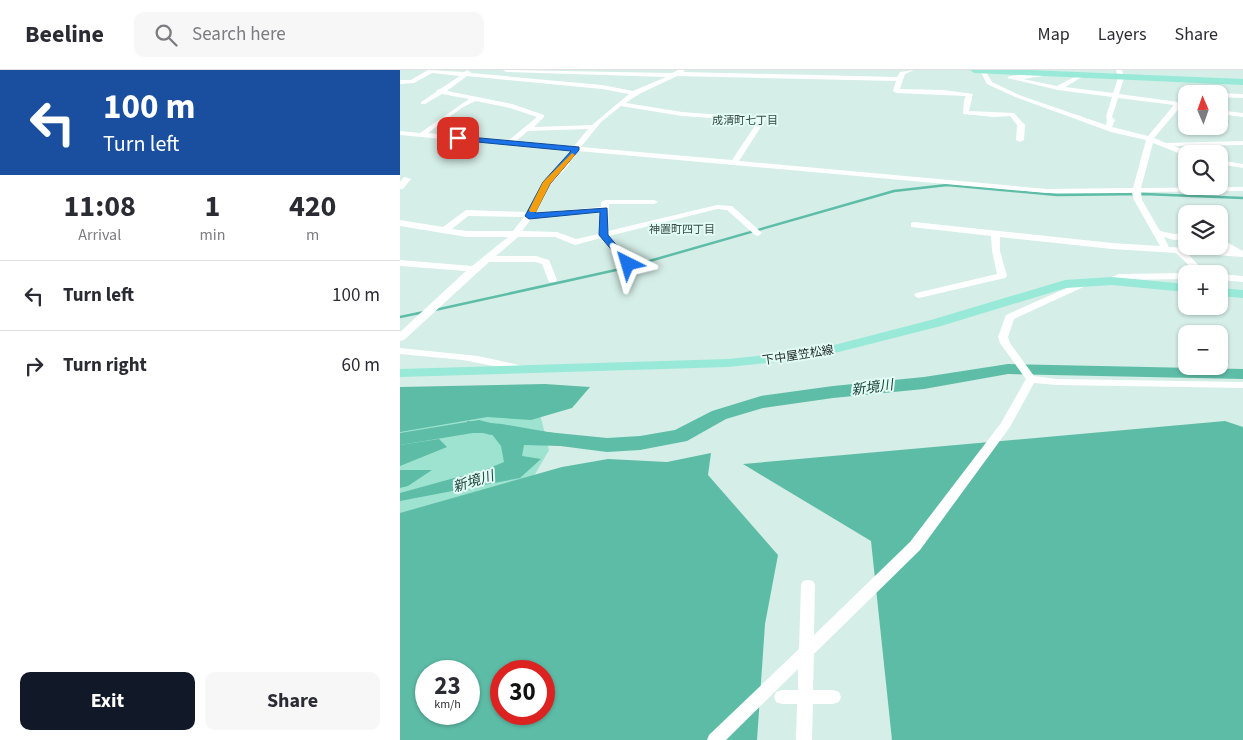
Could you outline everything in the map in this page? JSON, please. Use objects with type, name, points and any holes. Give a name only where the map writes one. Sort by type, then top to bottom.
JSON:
[{"type":"main road","points":[[979,71],[1038,72],[1080,76],[1120,74],[1185,80],[1243,82]]},
{"type":"main road","name":"下中屋笠松線","points":[[400,373],[728,364],[815,354],[936,323],[1065,284],[1106,281],[1178,287]]},
{"type":"main road","points":[[1228,293],[1243,294]]},
{"type":"street","points":[[506,70],[900,78]]},
{"type":"street","points":[[785,70],[842,72],[848,77],[868,78]]},
{"type":"street","points":[[911,70],[902,73],[896,91],[944,92],[972,95],[967,100],[965,112],[1012,114],[1021,125],[1020,140]]},
{"type":"street","points":[[400,82],[412,82],[431,71],[468,72],[548,83],[602,87],[634,93]]},
{"type":"street","points":[[548,83],[566,71]]},
{"type":"street","points":[[979,71],[990,83],[1017,96],[1108,128],[1150,139],[1178,150]]},
{"type":"street","points":[[423,103],[454,84],[468,72]]},
{"type":"street","points":[[1038,72],[1010,78],[1058,88],[1178,104]]},
{"type":"street","points":[[400,338],[474,269],[516,234],[530,215],[546,184],[594,127],[634,93],[679,73]]},
{"type":"street","points":[[1108,128],[1112,120],[1109,117],[1120,74]]},
{"type":"street","points":[[1058,88],[1080,76]]},
{"type":"street","points":[[1185,80],[1186,85]]},
{"type":"street","points":[[440,91],[512,106],[542,116],[510,143]]},
{"type":"street","points":[[1228,95],[1243,96]]},
{"type":"street","points":[[421,135],[461,106],[476,98]]},
{"type":"street","points":[[619,104],[682,114],[764,119],[734,163]]},
{"type":"street","points":[[1166,249],[1136,193],[1150,139],[1178,110]]},
{"type":"street","points":[[1228,113],[1243,115]]},
{"type":"street","points":[[526,129],[594,127]]},
{"type":"street","points":[[400,133],[1047,191],[1136,193],[1243,189]]},
{"type":"street","points":[[1162,144],[1243,143]]},
{"type":"street","points":[[1228,164],[1243,166]]},
{"type":"street","points":[[400,187],[408,179]]},
{"type":"street","points":[[630,267],[604,235],[605,202],[654,202]]},
{"type":"street","points":[[400,223],[466,234],[557,235],[575,242],[717,207],[729,208],[756,231]]},
{"type":"street","points":[[446,230],[466,214],[530,215],[604,210]]},
{"type":"street","points":[[914,224],[1112,246],[1178,250]]},
{"type":"street","points":[[919,295],[1002,276],[996,250],[995,233]]},
{"type":"street","points":[[1157,234],[1178,237]]},
{"type":"street","points":[[1228,246],[1241,254]]},
{"type":"street","points":[[1228,253],[1241,254]]},
{"type":"street","points":[[1184,255],[1194,265]]},
{"type":"street","points":[[489,258],[536,259],[546,262],[552,280]]},
{"type":"street","points":[[400,263],[474,269]]},
{"type":"street","points":[[1106,281],[1118,277],[1178,276]]},
{"type":"street","points":[[1228,278],[1243,279]]},
{"type":"street","points":[[1088,281],[1010,317],[1003,337],[1005,343],[1031,379],[1057,382],[1243,385]]},
{"type":"street","points":[[400,351],[440,354],[502,363],[524,369]]},
{"type":"street","points":[[714,740],[915,546],[1006,424],[1031,379]]},
{"type":"street","points":[[804,740],[808,585]]},
{"type":"street","points":[[782,697],[833,697]]},
{"type":"shaded area","points":[[545,384],[590,387],[572,408],[531,420],[487,417],[400,432],[400,387]]},
{"type":"shaded area","points":[[533,405],[541,418],[549,450],[534,476],[400,522],[400,421]]},
{"type":"shaded area","points":[[1225,421],[1243,427],[1243,740],[892,740],[871,541],[743,464]]},
{"type":"shaded area","points":[[439,439],[447,447],[400,466],[400,445]]},
{"type":"shaded area","points":[[711,453],[708,475],[778,555],[765,624],[757,740],[400,740],[400,513],[562,467],[608,459],[667,462]]},
{"type":"shaded area","points":[[400,470],[432,470],[408,486],[400,488]]},
{"type":"water","points":[[467,421],[502,424],[565,435],[560,446],[524,445],[522,456],[541,459],[520,478],[400,501],[400,493],[487,469],[504,462],[501,446],[491,433],[466,433]]},
{"type":"waterway","points":[[435,310],[625,268],[894,191],[947,185],[1057,195],[1144,194],[1243,198]]},
{"type":"waterway","points":[[400,317],[424,312]]},
{"type":"waterway","name":"新境川","points":[[537,437],[607,445],[640,443],[680,436],[719,415],[761,402],[833,392],[924,383],[1008,369],[1243,374]]},
{"type":"waterway","name":"新境川","points":[[400,439],[479,426],[491,429]]},
{"type":"slow traffic","points":[[533,210],[546,184],[572,155]]},
{"type":"district","name":"成清町七丁目","points":[[745,120]]},
{"type":"district","name":"神置町四丁目","points":[[682,229]]},
{"type":"route","points":[[458,138],[576,149],[546,184],[529,216],[604,210],[604,235],[628,264]]}]
